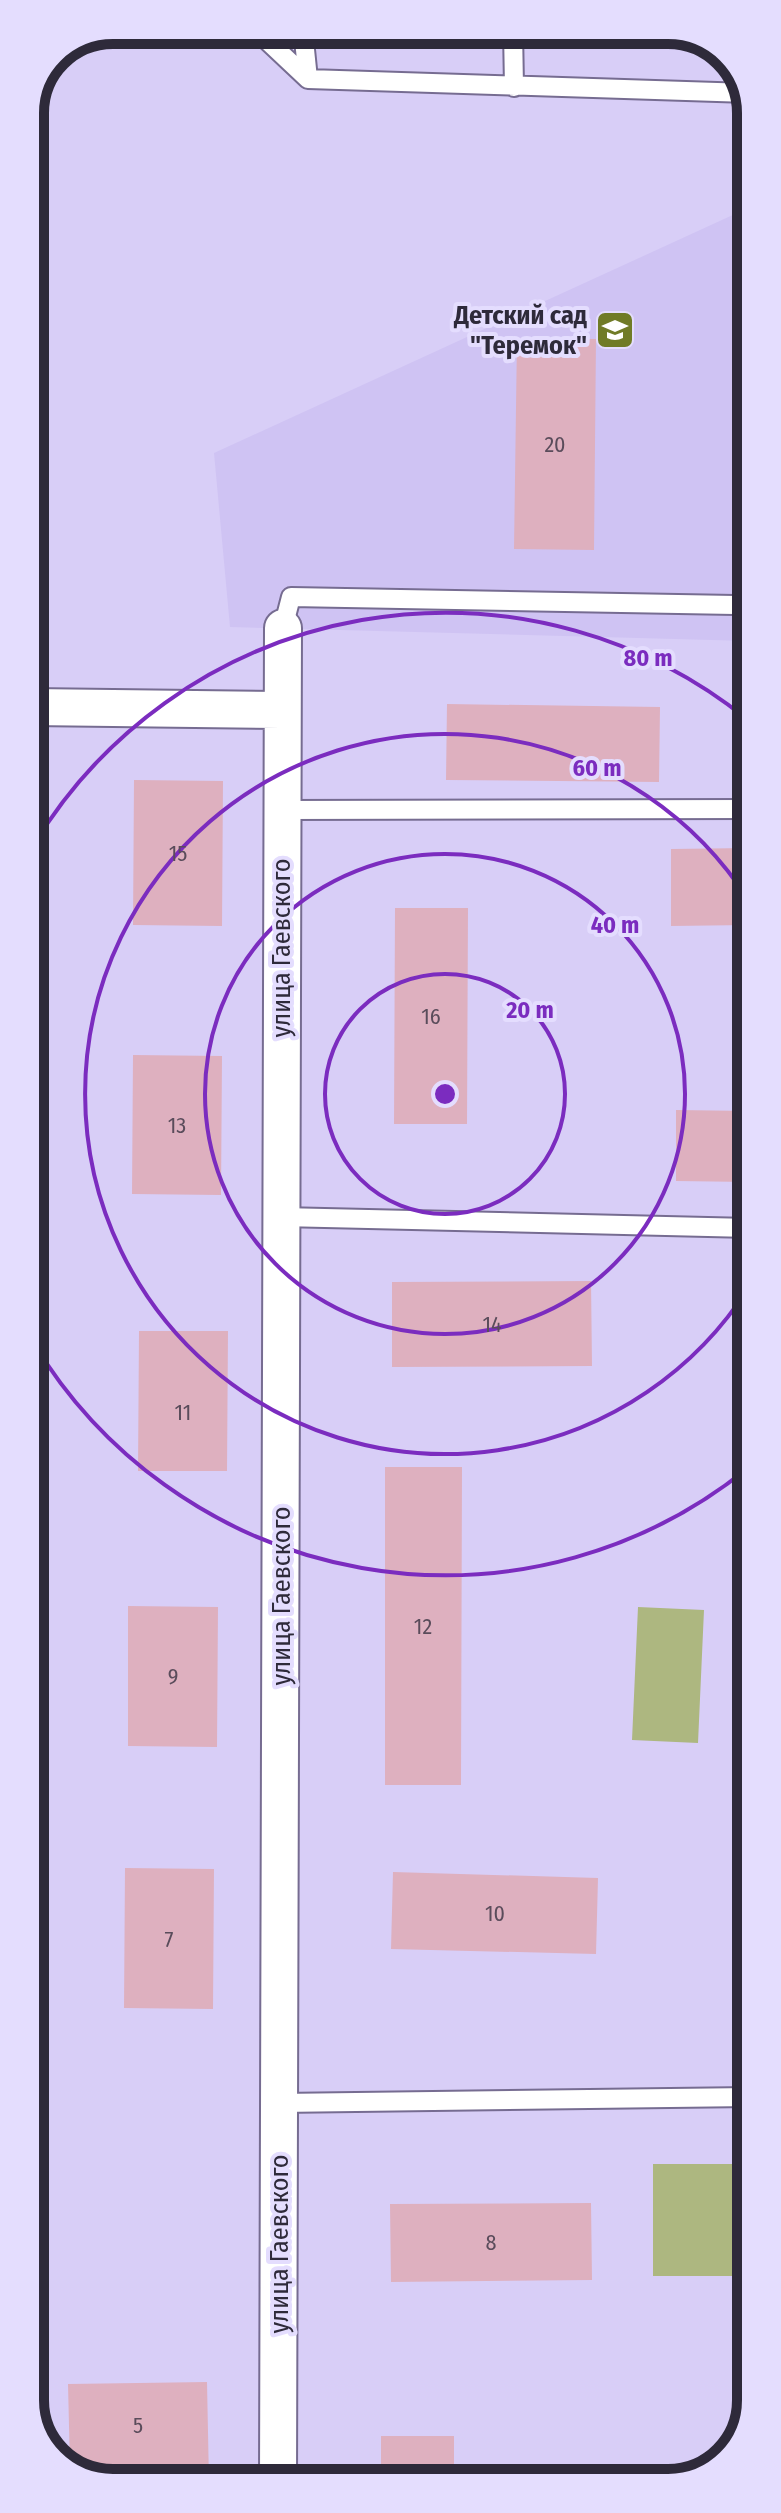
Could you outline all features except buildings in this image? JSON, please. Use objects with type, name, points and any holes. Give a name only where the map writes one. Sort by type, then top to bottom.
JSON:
[{"type":"street","name":"улица Гаевского","points":[[278,2469],[283,628]]},
{"type":"street","points":[[44,707],[281,710]]},
{"type":"lane","points":[[271,44],[308,79],[734,93]]},
{"type":"lane","points":[[304,44],[308,79]]},
{"type":"lane","points":[[513,44],[514,87]]},
{"type":"lane","name":"улица Гаевского","points":[[283,628],[291,597],[735,605]]},
{"type":"lane","points":[[282,810],[737,809]]},
{"type":"lane","points":[[281,1217],[737,1228]]},
{"type":"lane","points":[[279,2103],[737,2097]]},
{"type":"shaded area","name":"Детский сад \"Теремок\"","points":[[737,213],[737,641],[230,627],[214,453]]},
{"type":"green space","points":[[638,1607],[704,1610],[698,1743],[632,1740]]},
{"type":"green space","points":[[653,2164],[737,2164],[737,2276],[653,2276]]},
{"type":"place","name":"Детский сад \"Теремок\"","points":[[615,330]]}]
